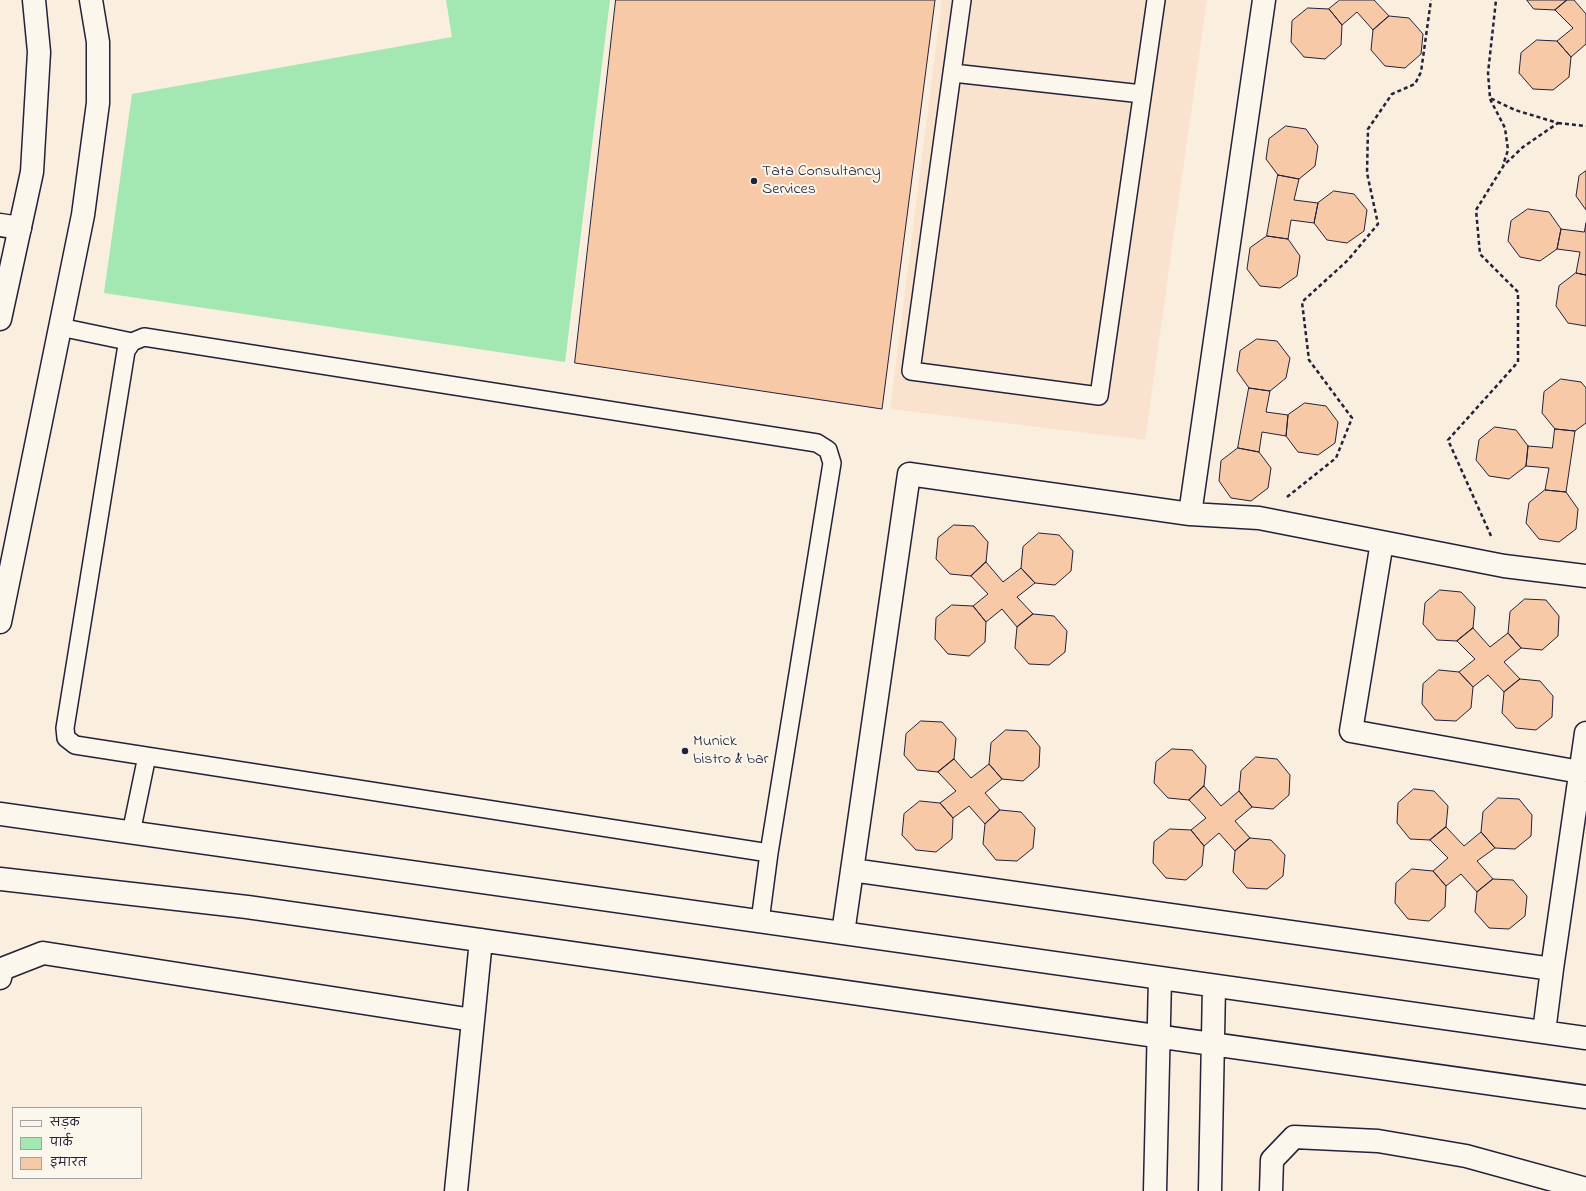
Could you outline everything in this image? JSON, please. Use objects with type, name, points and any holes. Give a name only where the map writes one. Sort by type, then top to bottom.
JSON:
[{"type":"street","points":[[0,319],[10,227],[32,172],[39,52],[34,0]]},
{"type":"street","points":[[0,622],[83,216],[98,103],[98,42],[91,0]]},
{"type":"street","points":[[1190,514],[1264,0]]},
{"type":"street","points":[[843,932],[909,474],[1190,514],[1259,518],[1504,566],[1586,576]]},
{"type":"street","points":[[1382,542],[1351,731],[1580,772]]},
{"type":"street","points":[[1544,1032],[1586,733]]},
{"type":"street","points":[[0,814],[1586,1038]]},
{"type":"street","points":[[852,870],[1552,969]]},
{"type":"street","points":[[0,878],[247,907],[1586,1097]]},
{"type":"street","points":[[456,1191],[481,940]]},
{"type":"street","points":[[0,978],[2,969],[43,954],[473,1020]]},
{"type":"street","points":[[1155,1191],[1160,978]]},
{"type":"street","points":[[1210,1191],[1214,986]]},
{"type":"street","points":[[1271,1191],[1272,1160],[1294,1136],[1378,1141],[1466,1156],[1586,1189]]},
{"type":"lane","points":[[962,0],[911,371],[1099,396],[1156,0]]},
{"type":"lane","points":[[953,73],[1142,94]]},
{"type":"lane","points":[[60,327],[132,342]]},
{"type":"lane","points":[[760,921],[769,853],[832,463],[828,450],[817,443],[144,337],[132,342],[126,351],[65,728],[66,738],[75,745],[769,853]]},
{"type":"lane","points":[[131,833],[147,756]]},
{"type":"path","points":[[1259,518],[1336,458],[1352,418],[1309,360],[1302,302],[1348,260],[1378,224],[1367,173],[1368,129],[1392,94],[1415,84],[1421,72],[1431,0]]},
{"type":"path","points":[[1496,0],[1488,73],[1490,98],[1505,128],[1508,150],[1502,167],[1476,210],[1480,254],[1518,292],[1518,362],[1448,440],[1504,566]]},
{"type":"path","points":[[1490,98],[1515,110],[1558,123],[1586,126]]},
{"type":"path","points":[[1502,167],[1523,147],[1558,123]]},
{"type":"shaded area","points":[[942,0],[1207,0],[1145,440],[890,409]]},
{"type":"green space","points":[[446,0],[610,0],[565,362],[104,293],[132,94],[452,37]]},
{"type":"building","name":"Tata Consultancy Services","points":[[616,0],[935,0],[882,409],[575,363]]},
{"type":"building","points":[[1340,0],[1374,0],[1389,16],[1373,30],[1357,12],[1342,25],[1329,9]]},
{"type":"building","points":[[1527,0],[1567,0],[1555,10],[1534,9]]},
{"type":"building","points":[[1567,0],[1574,0],[1586,14],[1586,44],[1571,57],[1557,41],[1573,28],[1555,10]]},
{"type":"building","points":[[1308,8],[1329,9],[1342,25],[1341,45],[1325,59],[1304,57],[1291,42],[1292,21]]},
{"type":"building","points":[[1389,16],[1409,18],[1423,34],[1421,54],[1405,68],[1385,66],[1371,50],[1373,30]]},
{"type":"building","points":[[1537,40],[1557,41],[1571,57],[1569,77],[1553,90],[1533,89],[1519,73],[1521,53]]},
{"type":"building","points":[[1286,126],[1306,129],[1318,146],[1315,166],[1299,179],[1278,175],[1266,159],[1269,139]]},
{"type":"building","points":[[1586,171],[1586,210],[1576,196],[1579,176]]},
{"type":"building","points":[[1278,175],[1299,179],[1294,200],[1318,203],[1314,223],[1291,220],[1288,239],[1267,236]]},
{"type":"building","points":[[1334,191],[1354,194],[1367,210],[1364,231],[1347,243],[1327,240],[1314,223],[1318,203]]},
{"type":"building","points":[[1528,209],[1549,212],[1561,229],[1557,249],[1540,261],[1520,257],[1508,241],[1511,221]]},
{"type":"building","points":[[1586,223],[1586,275],[1576,273],[1580,252],[1557,249],[1561,229],[1584,232]]},
{"type":"building","points":[[1267,236],[1288,239],[1300,256],[1297,276],[1280,288],[1260,286],[1247,269],[1250,248]]},
{"type":"building","points":[[1576,273],[1586,275],[1586,326],[1568,323],[1556,306],[1559,286]]},
{"type":"building","points":[[1257,339],[1277,341],[1290,358],[1286,378],[1270,391],[1249,388],[1237,371],[1240,351]]},
{"type":"building","points":[[1561,379],[1581,382],[1586,388],[1586,423],[1575,431],[1555,429],[1542,413],[1544,392]]},
{"type":"building","points":[[1249,388],[1270,391],[1266,412],[1288,415],[1286,436],[1262,432],[1259,452],[1238,448]]},
{"type":"building","points":[[1305,403],[1326,406],[1338,422],[1335,443],[1318,455],[1298,452],[1286,436],[1288,415]]},
{"type":"building","points":[[1495,427],[1516,430],[1528,446],[1526,466],[1509,479],[1489,476],[1476,460],[1479,440]]},
{"type":"building","points":[[1555,429],[1575,431],[1566,492],[1545,490],[1549,468],[1526,466],[1528,446],[1552,448]]},
{"type":"building","points":[[1238,448],[1259,452],[1271,468],[1268,488],[1251,501],[1231,498],[1219,481],[1221,461]]},
{"type":"building","points":[[1545,490],[1566,492],[1578,509],[1576,529],[1559,542],[1539,539],[1526,523],[1529,503]]},
{"type":"building","points":[[954,525],[974,526],[988,542],[986,562],[971,576],[950,574],[936,559],[938,538]]},
{"type":"building","points":[[1039,533],[1059,535],[1073,551],[1071,571],[1055,585],[1035,583],[1021,568],[1023,547]]},
{"type":"building","points":[[986,562],[1003,582],[1021,568],[1035,583],[1017,597],[1033,614],[1017,627],[1002,609],[986,622],[973,606],[988,594],[971,576]]},
{"type":"building","points":[[1440,590],[1461,592],[1475,607],[1473,628],[1457,641],[1437,640],[1423,624],[1425,603]]},
{"type":"building","points":[[1525,599],[1546,600],[1559,616],[1558,636],[1542,650],[1521,648],[1508,633],[1510,612]]},
{"type":"building","points":[[952,605],[973,606],[986,622],[985,642],[969,656],[948,654],[935,639],[936,618]]},
{"type":"building","points":[[1033,614],[1054,616],[1067,631],[1065,652],[1049,665],[1029,664],[1015,648],[1017,627]]},
{"type":"building","points":[[1473,628],[1490,647],[1508,633],[1521,648],[1504,662],[1520,679],[1504,692],[1488,675],[1473,687],[1459,672],[1475,659],[1457,641]]},
{"type":"building","points":[[1439,670],[1459,672],[1473,687],[1471,708],[1456,721],[1435,720],[1422,704],[1423,684]]},
{"type":"building","points":[[1520,679],[1540,681],[1553,696],[1552,717],[1536,730],[1516,728],[1502,713],[1504,692]]},
{"type":"building","points":[[921,721],[942,722],[956,738],[954,759],[938,772],[917,770],[904,755],[906,734]]},
{"type":"building","points":[[1006,730],[1027,731],[1040,747],[1039,767],[1023,781],[1002,779],[989,764],[991,743]]},
{"type":"building","points":[[1172,749],[1192,750],[1206,766],[1204,786],[1189,800],[1168,798],[1154,783],[1156,762]]},
{"type":"building","points":[[1256,757],[1277,759],[1290,775],[1289,795],[1273,809],[1252,807],[1239,791],[1241,771]]},
{"type":"building","points":[[954,759],[971,778],[989,764],[1002,779],[985,793],[1000,810],[985,824],[969,806],[953,818],[940,803],[956,791],[938,772]]},
{"type":"building","points":[[1204,786],[1221,806],[1239,791],[1252,807],[1235,821],[1250,838],[1235,851],[1219,833],[1204,846],[1191,830],[1206,818],[1189,800]]},
{"type":"building","points":[[1414,789],[1434,791],[1448,806],[1446,827],[1430,840],[1410,839],[1397,823],[1398,803]]},
{"type":"building","points":[[1498,798],[1519,799],[1532,815],[1531,836],[1515,849],[1495,848],[1481,832],[1483,812]]},
{"type":"building","points":[[920,801],[940,803],[953,818],[952,839],[936,852],[916,850],[902,835],[904,814]]},
{"type":"building","points":[[1000,810],[1021,812],[1035,828],[1033,848],[1017,861],[996,860],[983,844],[985,824]]},
{"type":"building","points":[[1446,827],[1464,846],[1481,832],[1495,848],[1477,861],[1493,879],[1477,892],[1461,874],[1446,886],[1433,871],[1448,858],[1430,840]]},
{"type":"building","points":[[1170,829],[1191,830],[1204,846],[1202,866],[1186,880],[1166,878],[1153,863],[1154,842]]},
{"type":"building","points":[[1250,838],[1271,840],[1285,855],[1283,876],[1267,889],[1247,888],[1233,872],[1235,851]]},
{"type":"building","points":[[1412,869],[1433,871],[1446,886],[1445,907],[1429,921],[1408,919],[1395,903],[1396,883]]},
{"type":"building","points":[[1493,879],[1513,880],[1527,896],[1525,916],[1509,929],[1489,928],[1475,912],[1477,892]]},
{"type":"place","name":"Tata Consultancy Services","points":[[754,181]]},
{"type":"place","name":"Munick bistro & bar","points":[[685,751]]}]
